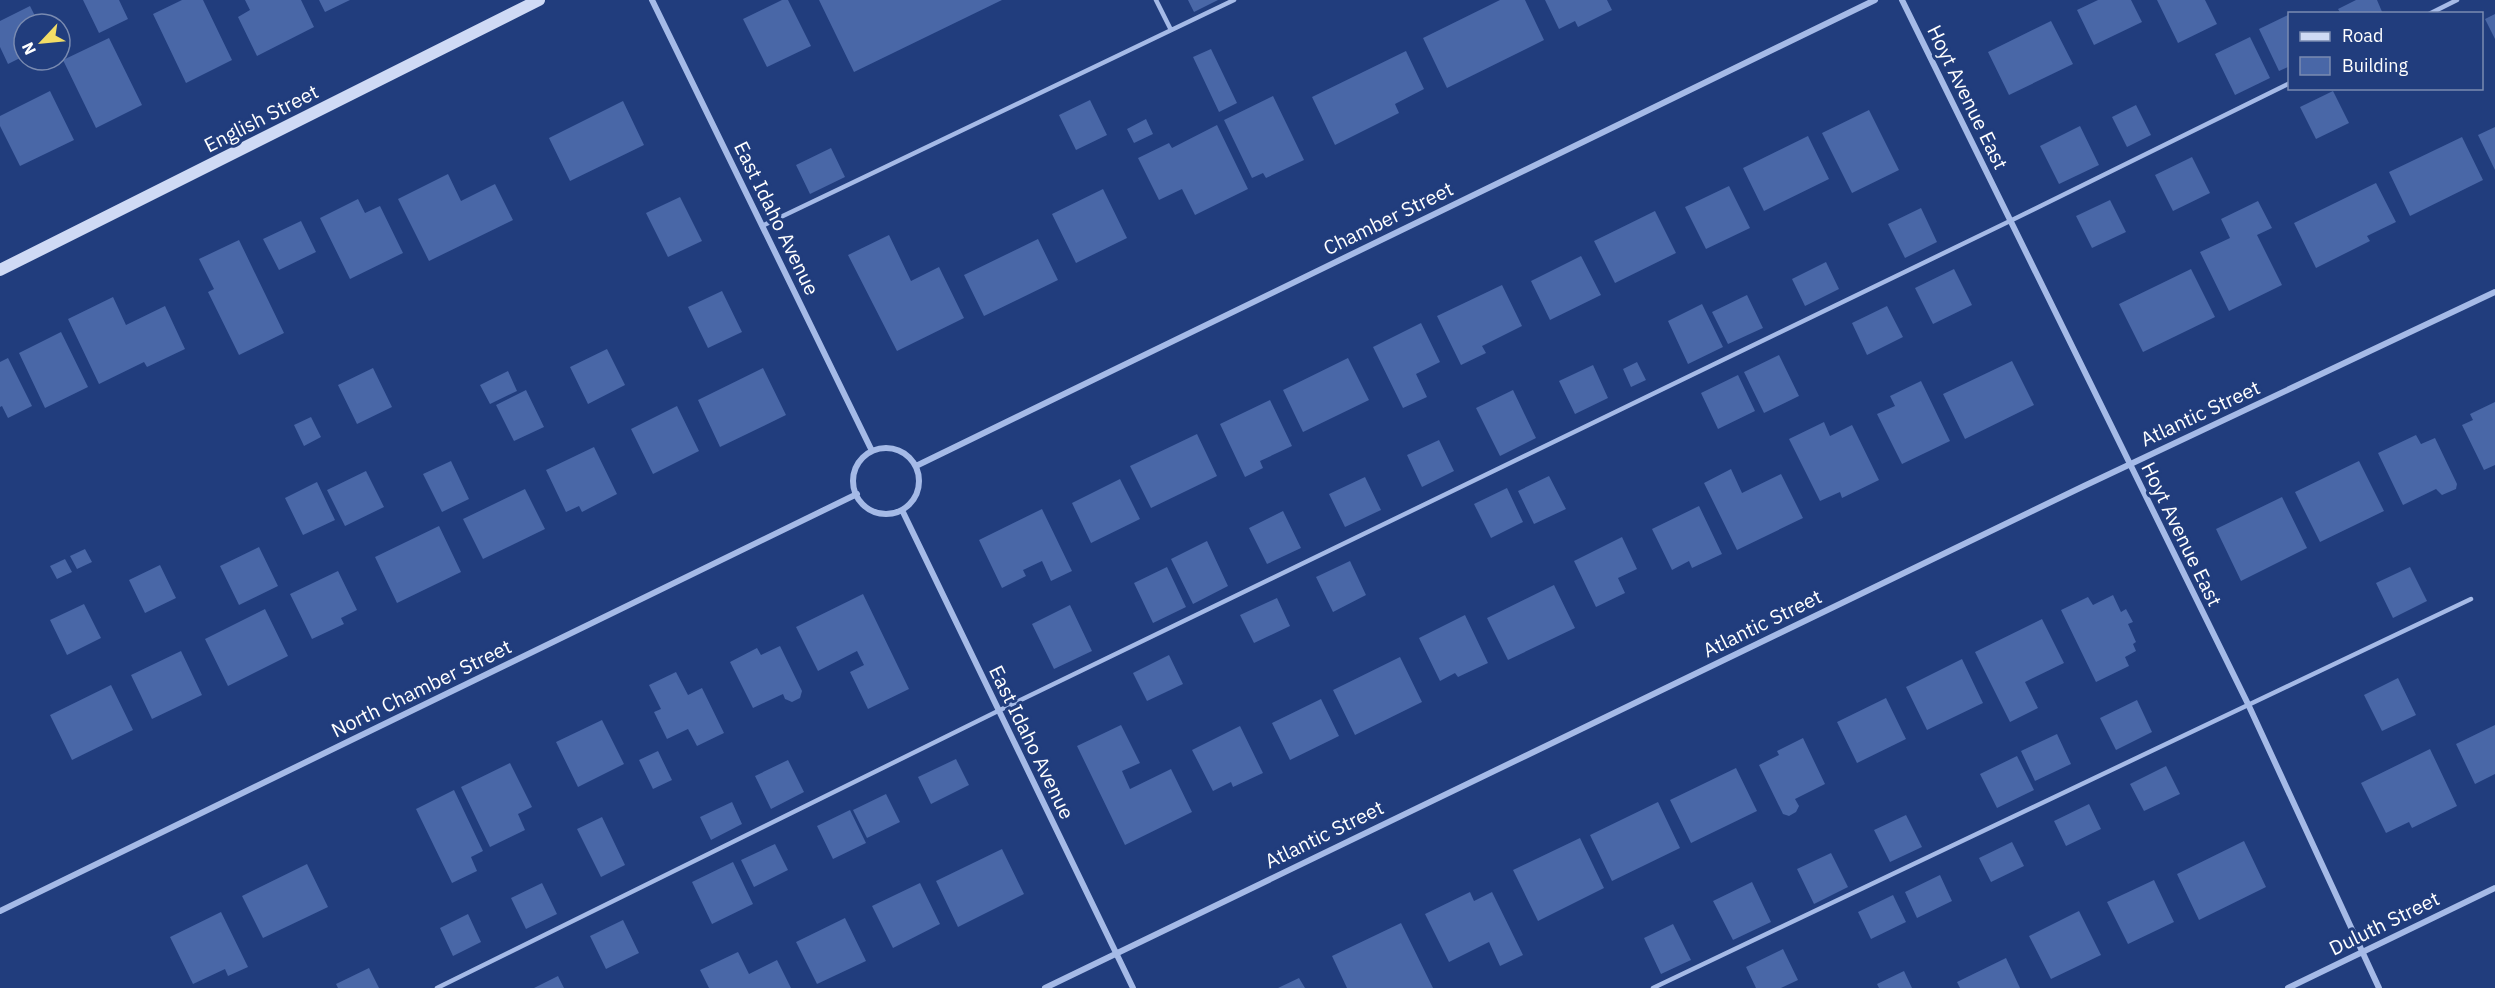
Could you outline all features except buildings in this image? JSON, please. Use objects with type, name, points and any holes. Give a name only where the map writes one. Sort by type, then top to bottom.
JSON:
[{"type":"street","name":"English Street","points":[[0,270],[539,0]]},
{"type":"street","name":"East Idaho Avenue","points":[[652,0],[872,451]]},
{"type":"street","name":"Chamber Street","points":[[916,466],[1875,0]]},
{"type":"street","name":"Hoyt Avenue East","points":[[1902,0],[2248,704],[2379,988]]},
{"type":"street","name":"Atlantic Street","points":[[1045,988],[2130,464],[2495,292]]},
{"type":"street","points":[[892,448],[910,458],[916,466],[919,475],[916,495],[902,510],[881,513],[863,503],[857,494],[854,474],[858,465],[872,451],[892,448]]},
{"type":"street","name":"North Chamber Street","points":[[0,911],[857,494]]},
{"type":"street","name":"East Idaho Avenue","points":[[902,510],[1133,988]]},
{"type":"street","name":"Duluth Street","points":[[2288,988],[2495,888]]},
{"type":"lane","points":[[1156,0],[1171,30]]},
{"type":"lane","points":[[762,226],[1234,0]]},
{"type":"lane","points":[[2433,12],[2457,0]]},
{"type":"lane","points":[[437,988],[998,711],[2288,83]]},
{"type":"lane","points":[[1653,988],[2471,599]]}]
